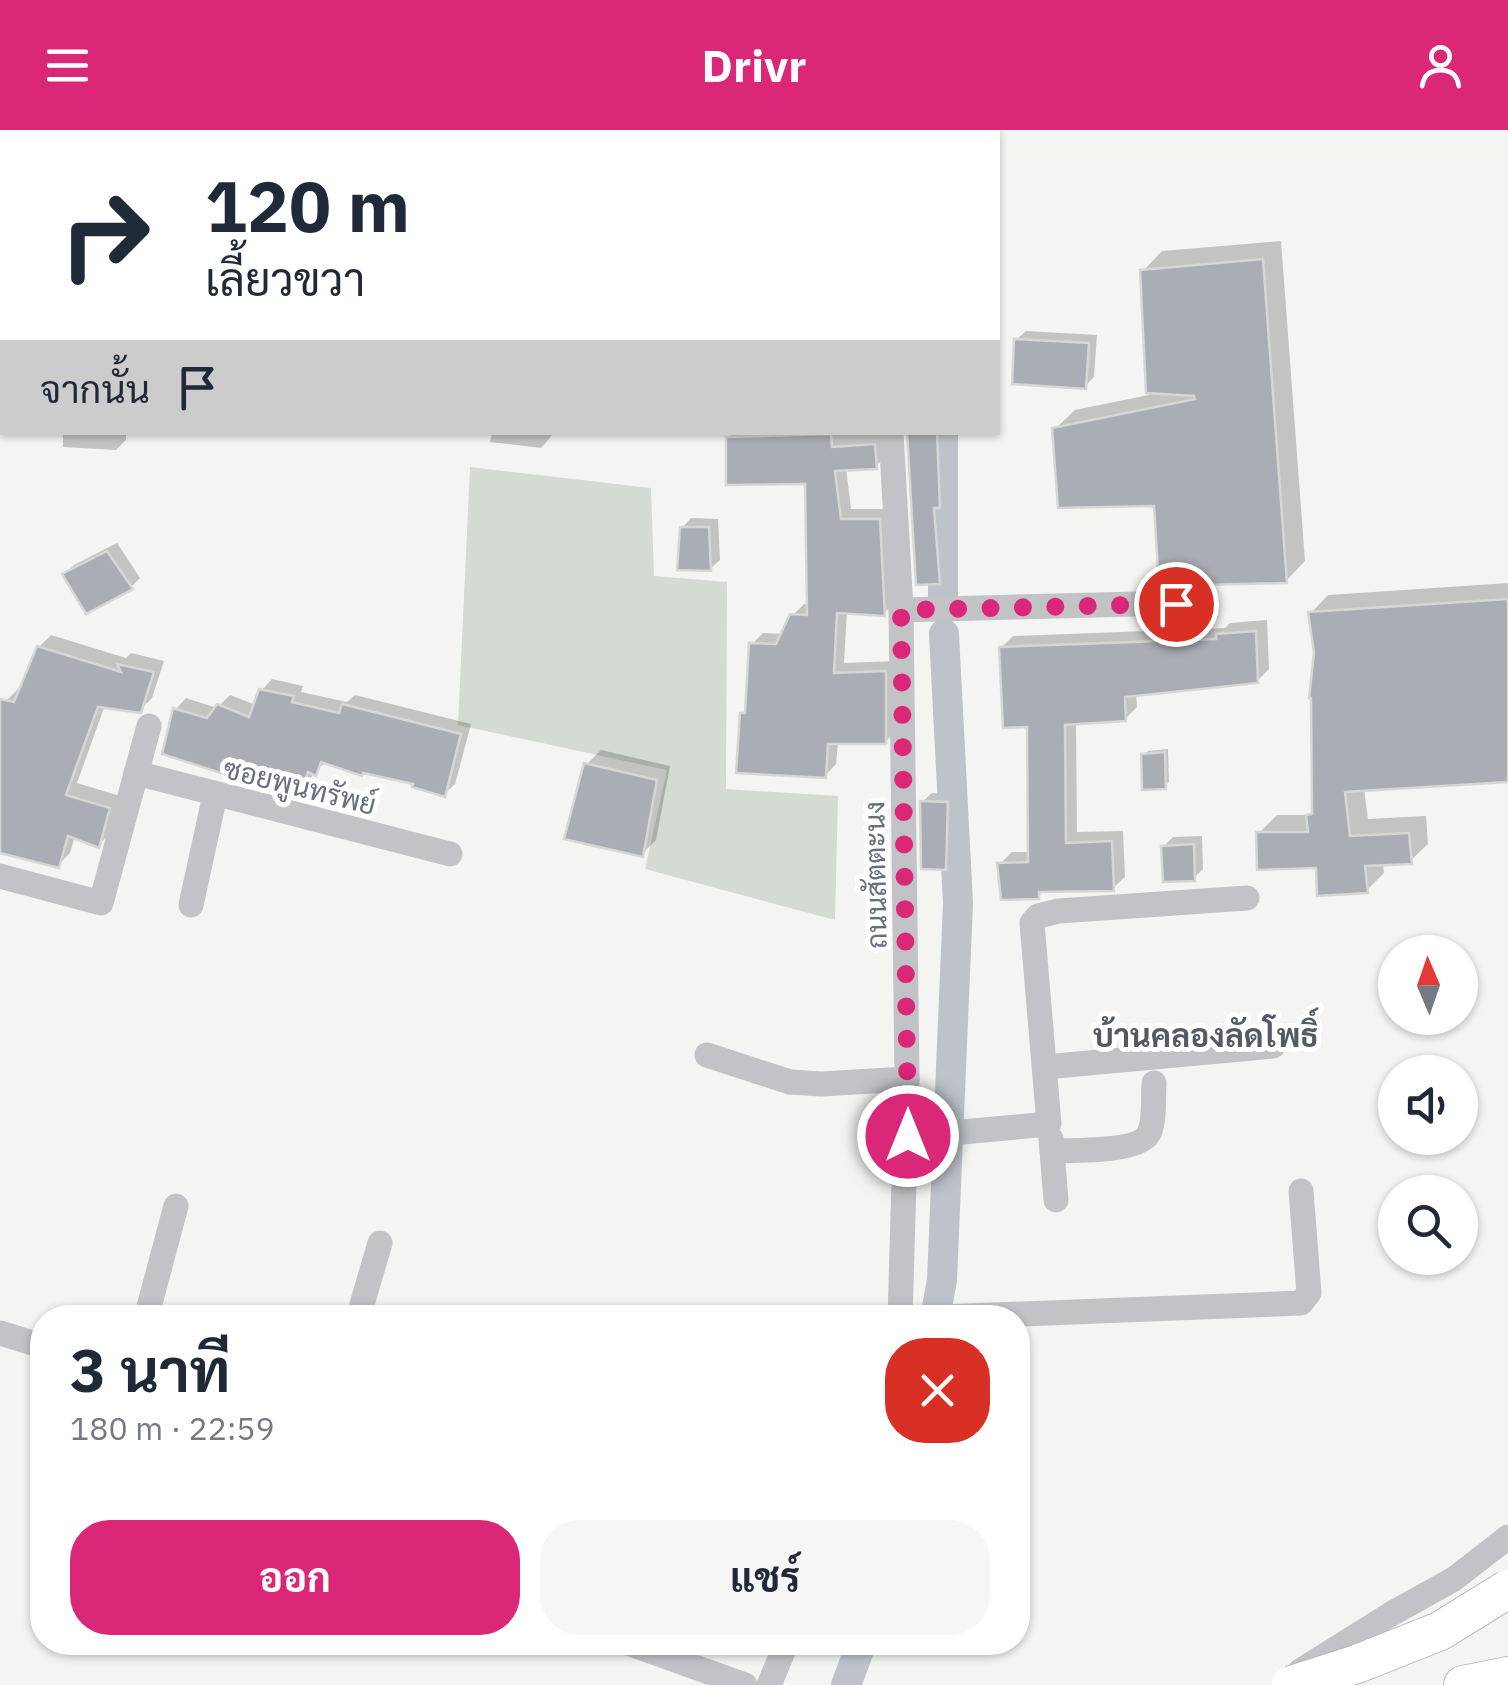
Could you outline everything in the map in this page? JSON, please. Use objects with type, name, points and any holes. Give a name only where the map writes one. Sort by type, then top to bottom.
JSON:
[{"type":"main road","points":[[1294,1685],[1440,1630],[1508,1589]]},
{"type":"main road","points":[[1462,1685],[1508,1676]]},
{"type":"street","name":"ถนนสัตตะนง","points":[[892,435],[901,610],[907,1079],[917,1135],[901,1305]]},
{"type":"street","points":[[901,610],[1176,604]]},
{"type":"street","points":[[0,876],[101,903],[149,726]]},
{"type":"street","name":"ซอยพูนทรัพย์","points":[[136,773],[450,854]]},
{"type":"street","points":[[190,905],[214,795]]},
{"type":"street","points":[[1056,1200],[1032,923],[1038,916],[1058,911],[1247,898]]},
{"type":"street","points":[[1044,1067],[1273,1046]]},
{"type":"street","points":[[707,1055],[790,1082],[907,1079]]},
{"type":"street","points":[[1052,1151],[1132,1146],[1145,1139],[1151,1130],[1154,1082]]},
{"type":"street","points":[[917,1135],[1050,1124]]},
{"type":"street","points":[[1030,1313],[1301,1303],[1308,1293],[1301,1191]]},
{"type":"street","points":[[149,1305],[176,1206]]},
{"type":"street","points":[[362,1305],[380,1243]]},
{"type":"street","points":[[0,1333],[30,1342]]},
{"type":"street","points":[[1294,1685],[1297,1673],[1390,1614],[1454,1580],[1508,1537]]},
{"type":"street","points":[[662,1655],[744,1685]]},
{"type":"street","points":[[769,1685],[782,1655]]},
{"type":"shaded area","points":[[470,467],[651,488],[654,576],[727,582],[726,789],[838,796],[835,920],[645,869],[667,770],[458,725]]},
{"type":"building","points":[[1263,259],[1287,583],[1159,586],[1154,506],[1058,508],[1052,428],[1195,399],[1146,393],[1140,270]]},
{"type":"building","points":[[1014,339],[1089,343],[1086,389],[1012,384]]},
{"type":"building","points":[[831,435],[832,447],[875,444],[877,469],[835,471],[841,519],[880,519],[885,616],[837,613],[834,673],[886,671],[886,744],[828,744],[826,778],[736,773],[749,643],[776,644],[790,614],[807,615],[805,484],[726,485],[726,437]]},
{"type":"building","points":[[907,435],[937,435],[940,508],[934,508],[940,584],[916,585]]},
{"type":"building","points":[[680,527],[709,527],[711,571],[677,570]]},
{"type":"building","points":[[107,551],[133,589],[86,614],[62,574]]},
{"type":"building","points":[[1508,599],[1508,782],[1345,792],[1350,836],[1409,833],[1412,864],[1365,866],[1368,893],[1317,896],[1316,868],[1257,870],[1256,832],[1308,832],[1306,815],[1312,814],[1309,698],[1314,653],[1308,612]]},
{"type":"building","points":[[1256,631],[1258,683],[1125,697],[1126,721],[1065,725],[1066,843],[1112,841],[1114,891],[1039,892],[1039,899],[1001,900],[997,863],[1028,862],[1027,727],[1003,728],[999,647],[1216,639],[1216,634]]},
{"type":"building","points":[[37,646],[121,672],[117,664],[154,672],[141,713],[98,707],[66,795],[110,808],[99,848],[68,836],[59,868],[0,853],[0,699],[14,702]]},
{"type":"building","points":[[259,689],[294,696],[292,702],[339,713],[342,704],[461,734],[445,797],[412,787],[413,784],[363,773],[362,776],[321,762],[316,776],[308,772],[299,798],[162,754],[173,708],[207,718],[217,704],[249,717]]},
{"type":"building","points":[[1165,752],[1166,789],[1142,790],[1141,754]]},
{"type":"building","points":[[584,763],[657,780],[643,857],[564,839]]},
{"type":"building","points":[[920,801],[948,802],[946,870],[921,869]]},
{"type":"building","points":[[1194,844],[1195,881],[1163,882],[1161,846]]},
{"type":"waterway","points":[[943,435],[943,601]]},
{"type":"waterway","points":[[937,1305],[942,1280],[958,903],[944,634]]},
{"type":"waterway","points":[[846,1685],[857,1655]]},
{"type":"district","name":"บ้านคลองลัดโพธิ์","points":[[1206,1035]]},
{"type":"route","points":[[908,1136],[901,610],[1176,604]]}]
